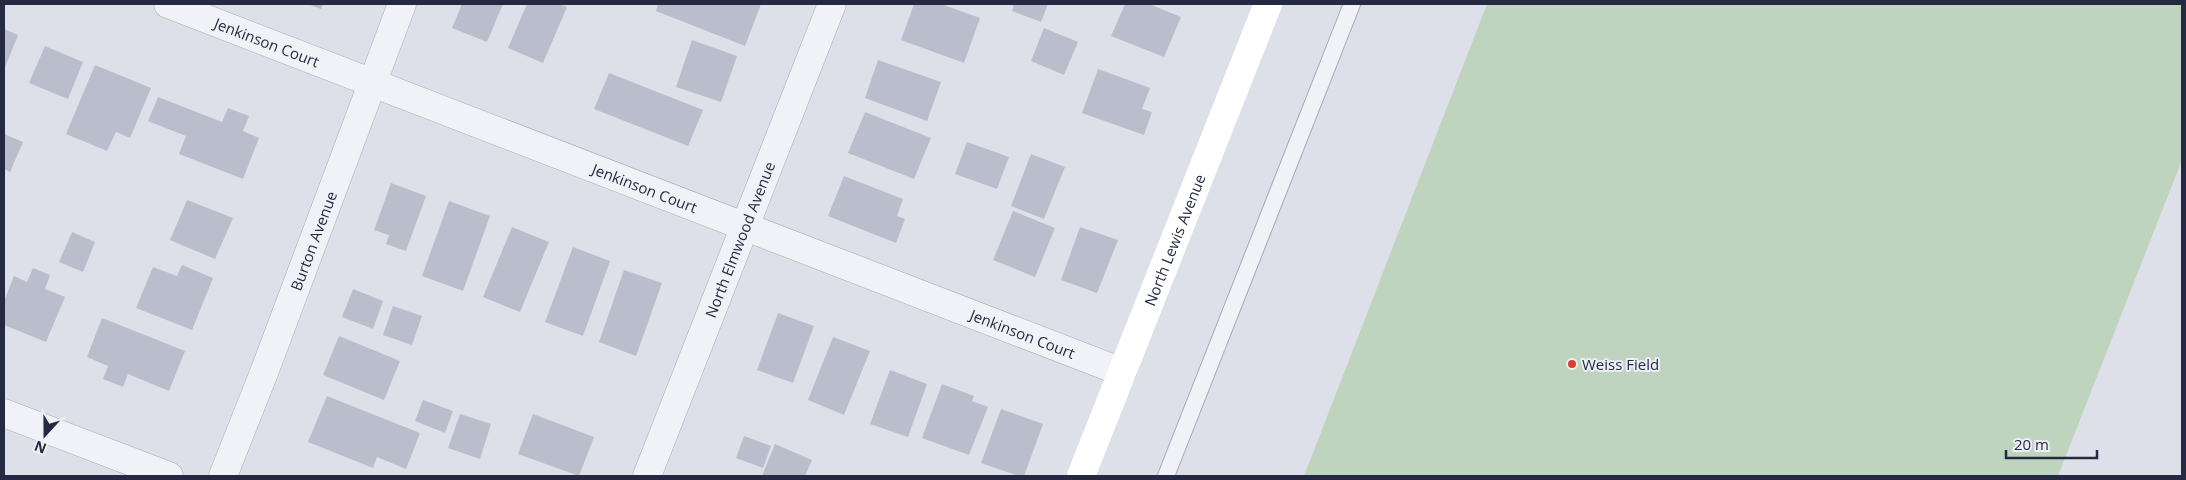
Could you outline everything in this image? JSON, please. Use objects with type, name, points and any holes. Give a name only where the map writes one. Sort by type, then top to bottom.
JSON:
[{"type":"main road","name":"North Lewis Avenue","points":[[1081,476],[1268,4]]},
{"type":"street","name":"Jenkinson Court","points":[[168,4],[1122,372]]},
{"type":"street","name":"Burton Avenue","points":[[222,476],[265,370],[371,82],[402,4]]},
{"type":"street","name":"North Elmwood Avenue","points":[[647,476],[832,4]]},
{"type":"street","points":[[4,413],[169,476]]},
{"type":"lane","points":[[1166,476],[1352,4]]},
{"type":"green space","points":[[1487,4],[2182,4],[2182,160],[2058,476],[1304,476]]},
{"type":"building","points":[[307,4],[323,4],[321,9]]},
{"type":"building","points":[[462,4],[503,4],[487,42],[452,28]]},
{"type":"building","points":[[527,4],[559,4],[567,7],[543,63],[508,48]]},
{"type":"building","points":[[658,4],[761,4],[745,46],[656,11]]},
{"type":"building","points":[[914,4],[941,4],[980,18],[964,63],[901,40]]},
{"type":"building","points":[[1014,4],[1048,4],[1041,22],[1012,11]]},
{"type":"building","points":[[1125,4],[1149,4],[1181,17],[1164,57],[1111,36]]},
{"type":"building","points":[[1044,28],[1078,42],[1064,75],[1031,61]]},
{"type":"building","points":[[4,29],[18,35],[4,70]]},
{"type":"building","points":[[692,40],[737,56],[721,102],[676,87]]},
{"type":"building","points":[[45,46],[83,62],[68,99],[29,83]]},
{"type":"building","points":[[878,60],[941,82],[927,121],[865,98]]},
{"type":"building","points":[[95,65],[151,88],[130,138],[116,132],[107,151],[66,134]]},
{"type":"building","points":[[1098,69],[1150,88],[1142,109],[1152,112],[1144,135],[1082,113]]},
{"type":"building","points":[[609,73],[703,110],[688,146],[594,109]]},
{"type":"building","points":[[158,97],[222,122],[228,108],[249,116],[243,131],[259,138],[243,179],[179,154],[186,136],[148,121]]},
{"type":"building","points":[[865,112],[931,138],[914,179],[848,153]]},
{"type":"building","points":[[4,134],[23,142],[10,172],[4,169]]},
{"type":"building","points":[[967,142],[1009,157],[997,189],[955,174]]},
{"type":"building","points":[[1031,154],[1065,167],[1044,219],[1011,206]]},
{"type":"building","points":[[844,176],[903,199],[897,216],[905,219],[896,243],[828,216]]},
{"type":"building","points":[[391,183],[426,196],[406,251],[386,244],[389,235],[374,230]]},
{"type":"building","points":[[187,200],[233,218],[215,259],[170,240]]},
{"type":"building","points":[[449,201],[490,216],[463,291],[422,276]]},
{"type":"building","points":[[1013,211],[1055,228],[1035,277],[993,260]]},
{"type":"building","points":[[512,227],[549,242],[520,312],[483,297]]},
{"type":"building","points":[[1080,227],[1118,240],[1097,293],[1061,280]]},
{"type":"building","points":[[72,232],[95,242],[83,272],[59,262]]},
{"type":"building","points":[[573,247],[610,261],[583,336],[545,322]]},
{"type":"building","points":[[182,265],[213,278],[192,330],[136,308],[153,267],[177,276]]},
{"type":"building","points":[[33,268],[50,275],[45,289],[65,297],[46,342],[4,325],[4,301],[14,276],[27,282]]},
{"type":"building","points":[[624,270],[662,283],[636,356],[599,342]]},
{"type":"building","points":[[353,289],[383,301],[373,329],[342,317]]},
{"type":"building","points":[[393,306],[422,316],[412,345],[383,335]]},
{"type":"building","points":[[778,313],[814,326],[793,383],[757,370]]},
{"type":"building","points":[[102,318],[185,351],[169,391],[128,374],[123,387],[103,379],[108,366],[87,357]]},
{"type":"building","points":[[339,336],[400,361],[384,400],[323,375]]},
{"type":"building","points":[[833,337],[870,351],[844,415],[808,400]]},
{"type":"building","points":[[890,370],[927,384],[908,437],[870,424]]},
{"type":"building","points":[[942,384],[974,396],[972,401],[988,407],[969,455],[922,438]]},
{"type":"building","points":[[327,396],[420,433],[406,469],[377,457],[373,468],[308,442]]},
{"type":"building","points":[[423,400],[453,411],[445,433],[415,421]]},
{"type":"building","points":[[1001,409],[1043,424],[1024,476],[981,463]]},
{"type":"building","points":[[460,414],[491,424],[480,459],[448,448]]},
{"type":"building","points":[[533,414],[594,437],[579,476],[518,454]]},
{"type":"building","points":[[744,436],[771,446],[763,468],[736,458]]},
{"type":"building","points":[[775,444],[812,460],[805,476],[762,476]]},
{"type":"place","name":"Weiss Field","points":[[1572,364]]}]
